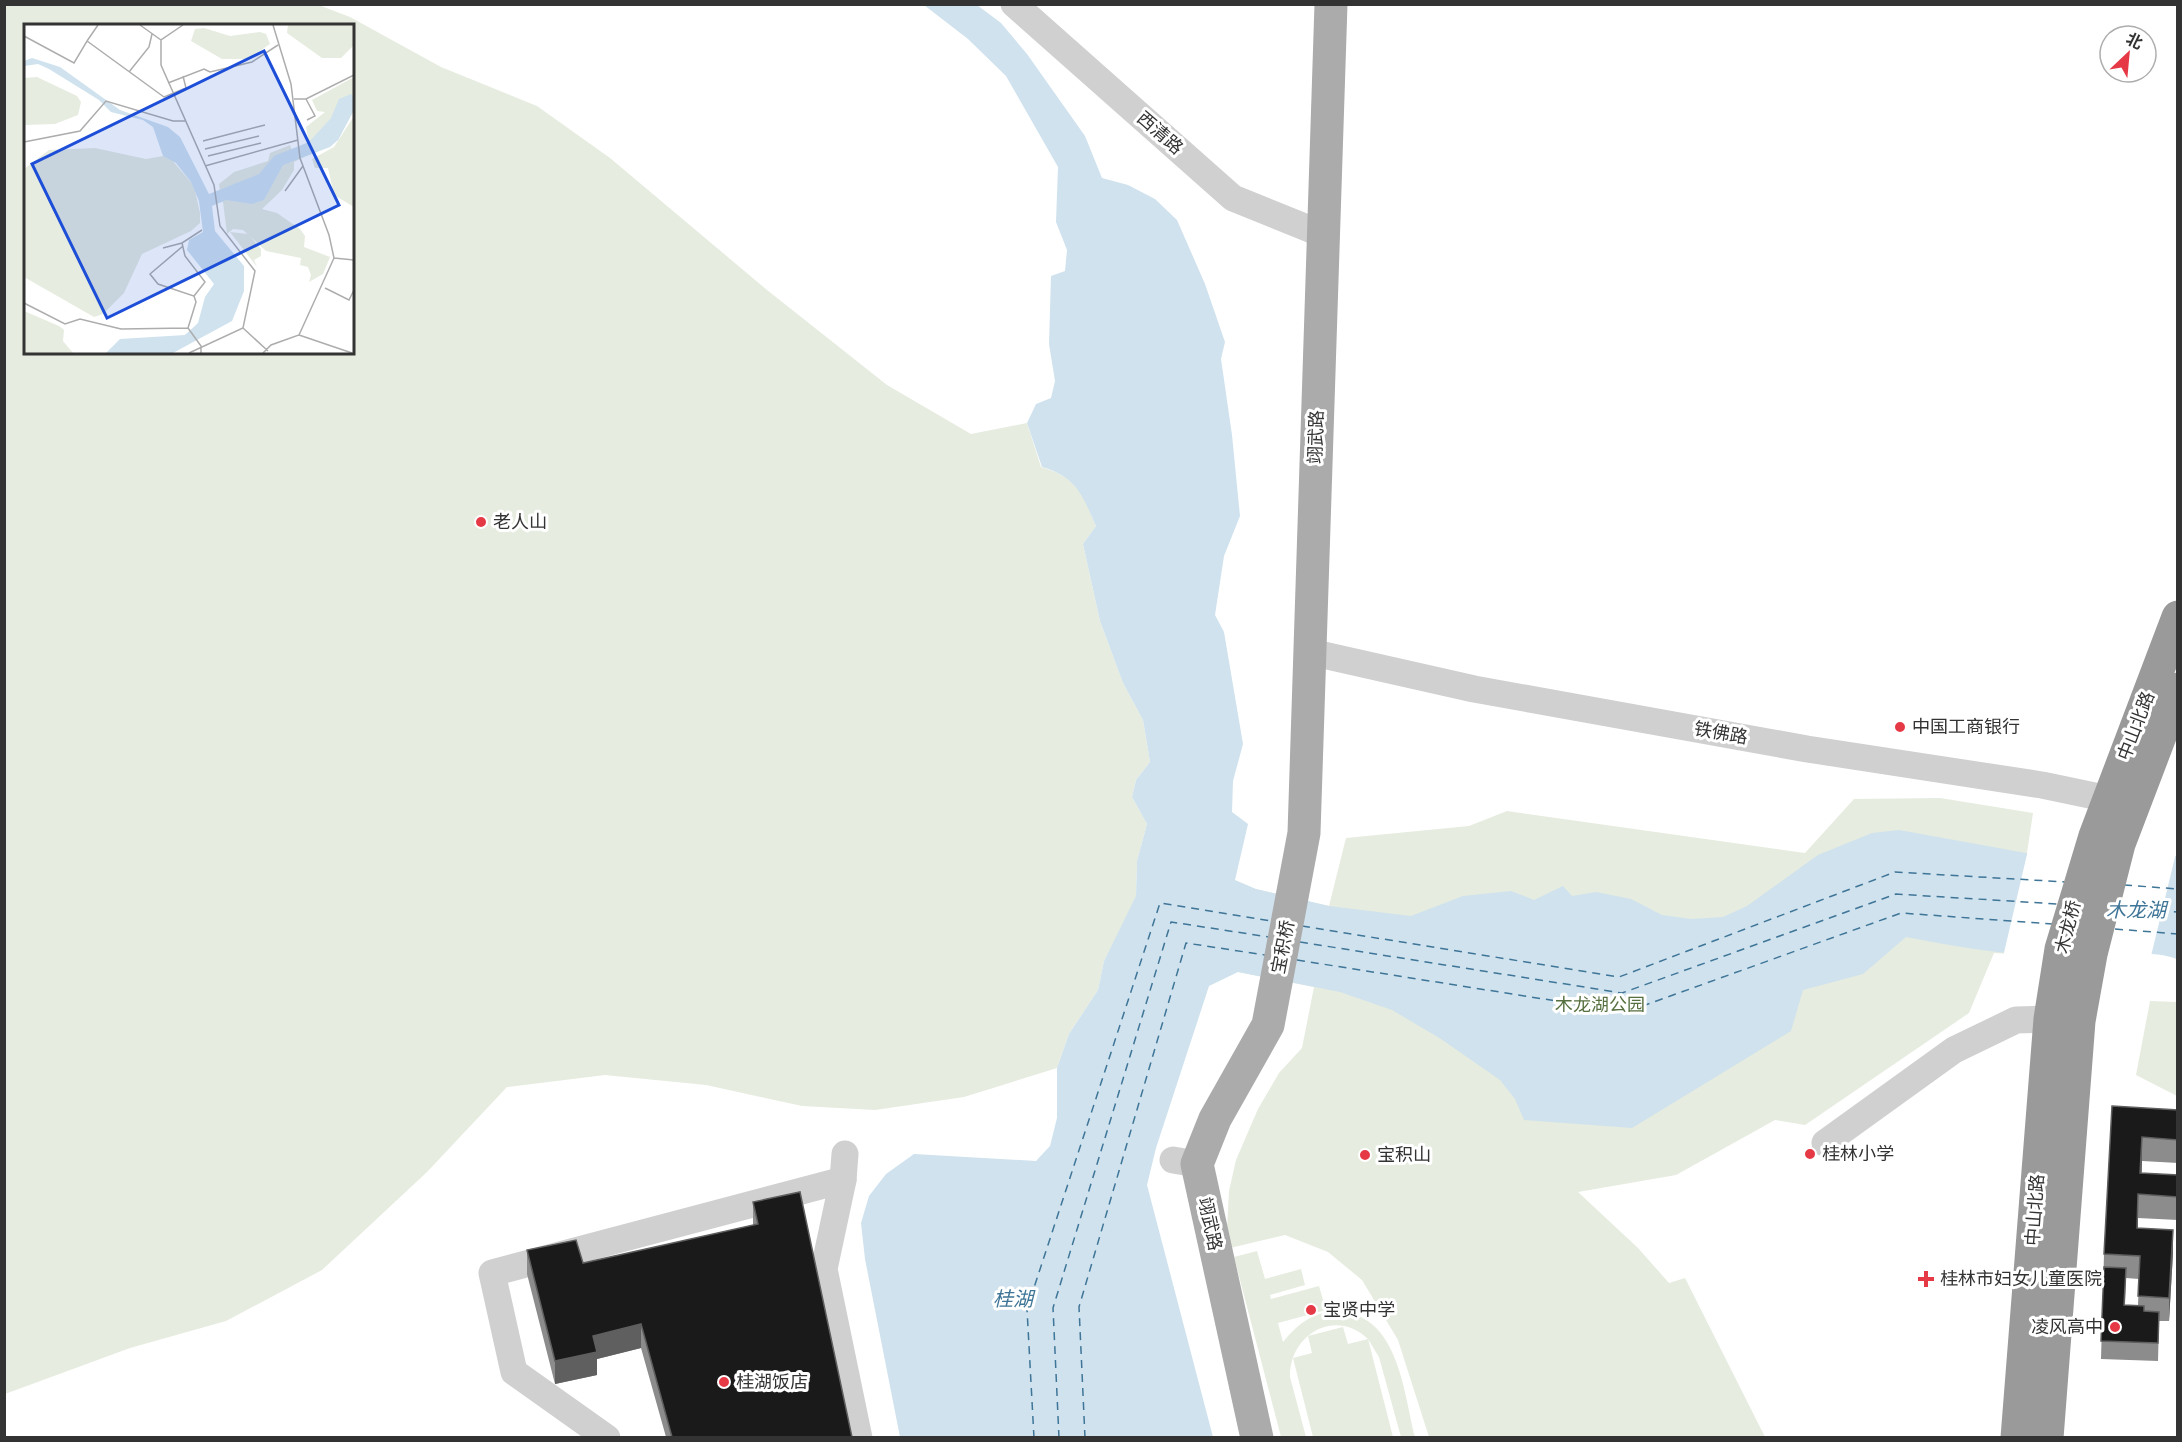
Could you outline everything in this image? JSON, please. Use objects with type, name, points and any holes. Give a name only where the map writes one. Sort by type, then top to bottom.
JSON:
[{"type":"highway","name":"中山北路","points":[[2107,840],[2178,617]]},
{"type":"highway","name":"中山北路","points":[[2121,801],[2178,689]]},
{"type":"highway","name":"木龙桥","points":[[2064,1020],[2091,954],[2107,840]]},
{"type":"highway","name":"中山北路","points":[[2018,1437],[2064,1020]]},
{"type":"highway","name":"中山北路","points":[[2047,1437],[2064,1020]]},
{"type":"main road","name":"翊武路","points":[[1298,869],[1304,833],[1331,4]]},
{"type":"main road","name":"宝积桥","points":[[1268,1025],[1298,869]]},
{"type":"main road","name":"翊武路","points":[[1257,1437],[1185,1162],[1215,1119],[1268,1025]]},
{"type":"street","name":"西清路","points":[[1014,4],[1233,198],[1322,234]]},
{"type":"street","name":"铁佛路","points":[[1310,652],[1474,689],[2121,801]]},
{"type":"street","points":[[1825,1143],[1954,1050],[2016,1020],[2064,1020]]},
{"type":"street","points":[[845,1154],[843,1180],[824,1269],[859,1437]]},
{"type":"street","points":[[607,1437],[514,1371],[492,1274],[843,1180]]},
{"type":"green space","points":[[316,4],[350,17],[441,67],[537,106],[610,158],[767,290],[887,385],[971,434],[1027,423],[1041,467],[1064,476],[1078,489],[1096,526],[1083,544],[1100,621],[1123,683],[1143,720],[1150,762],[1136,780],[1132,797],[1147,824],[1137,861],[1136,898],[1104,961],[1098,990],[1069,1034],[1057,1068],[964,1097],[875,1110],[802,1106],[706,1085],[605,1075],[507,1087],[427,1172],[322,1270],[226,1321],[130,1348],[5,1394],[4,5]]},
{"type":"green space","name":"木龙湖公园","points":[[1940,798],[2033,813],[2027,853],[2105,858],[2177,856],[2177,959],[2160,953],[2079,957],[1994,953],[1969,1013],[1805,1125],[1775,1120],[1676,1175],[1578,1192],[1638,1248],[1669,1283],[1685,1278],[1765,1437],[1429,1437],[1398,1340],[1362,1280],[1328,1252],[1285,1235],[1226,1249],[1229,1191],[1236,1160],[1258,1109],[1279,1073],[1302,1048],[1314,987],[1238,972],[1256,889],[1329,906],[1346,838],[1469,826],[1507,811],[1805,853],[1854,799]]},
{"type":"green space","points":[[2150,1001],[2177,1002],[2177,1096],[2136,1075]]},
{"type":"green space","name":"宝贤中学","points":[[1257,1251],[1265,1279],[1301,1269],[1305,1285],[1270,1295],[1271,1299],[1319,1286],[1326,1310],[1278,1323],[1283,1342],[1308,1319],[1323,1313],[1341,1312],[1360,1317],[1375,1327],[1387,1342],[1396,1360],[1415,1437],[1401,1437],[1379,1357],[1368,1339],[1393,1437],[1313,1437],[1293,1359],[1290,1377],[1306,1437],[1281,1437],[1234,1257]],"holes":[[[1329,1326],[1342,1326],[1355,1330],[1368,1339],[1348,1344],[1343,1327],[1309,1336],[1316,1330]],[[1308,1336],[1312,1353],[1293,1358],[1297,1349]]]},
{"type":"water","name":"桂湖","points":[[924,5],[977,5],[1001,23],[1027,54],[1085,136],[1102,178],[1128,185],[1155,199],[1177,220],[1205,284],[1225,342],[1221,359],[1240,516],[1224,556],[1215,615],[1224,632],[1243,744],[1233,781],[1232,812],[1248,824],[1235,880],[1256,889],[1329,906],[1411,916],[1463,896],[1511,891],[1534,900],[1563,886],[1572,896],[1596,892],[1631,899],[1662,915],[1691,919],[1723,917],[1747,906],[1818,855],[1872,833],[1899,830],[2026,853],[2105,858],[2177,856],[2177,959],[2153,954],[2056,957],[2013,954],[1906,937],[1863,974],[1803,990],[1791,1031],[1632,1128],[1524,1120],[1515,1099],[1500,1080],[1441,1039],[1392,1010],[1340,992],[1238,972],[1209,986],[1156,1148],[1147,1185],[1213,1437],[900,1437],[865,1259],[861,1223],[869,1196],[886,1174],[914,1154],[1036,1161],[1050,1146],[1057,1118],[1057,1068],[1069,1034],[1098,990],[1104,961],[1136,896],[1137,861],[1147,824],[1132,797],[1136,780],[1150,762],[1143,720],[1123,683],[1100,621],[1083,544],[1096,526],[1082,496],[1071,482],[1054,471],[1042,467],[1027,423],[1036,404],[1051,398],[1055,381],[1049,344],[1051,276],[1065,271],[1067,250],[1056,222],[1058,167],[1006,76],[968,39]]},
{"type":"pier","points":[[2028,850],[2105,855],[2176,853],[2151,956],[2079,960],[2003,957]]},
{"type":"building","points":[[2112,1106],[2178,1110],[2178,1140],[2142,1137],[2140,1173],[2178,1175],[2178,1197],[2138,1194],[2137,1228],[2173,1230],[2169,1298],[2138,1296],[2140,1256],[2104,1254]]},
{"type":"building","points":[[800,1192],[852,1437],[672,1437],[641,1324],[593,1336],[597,1352],[555,1361],[527,1250],[576,1240],[583,1263],[758,1224],[753,1202]]},
{"type":"building","points":[[2104,1267],[2126,1268],[2124,1305],[2144,1306],[2144,1311],[2159,1312],[2158,1343],[2101,1341]]},
{"type":"ferry route","points":[[1302,926],[1619,977],[1895,872],[2066,882]]},
{"type":"ferry route","points":[[2124,885],[2178,889]]},
{"type":"ferry route","points":[[1300,942],[1622,993],[1896,894],[2057,904]]},
{"type":"ferry route","points":[[1034,1438],[1027,1309],[1160,903],[1271,921]]},
{"type":"ferry route","points":[[2118,908],[2178,912]]},
{"type":"ferry route","points":[[1297,960],[1626,1012],[1901,913],[2053,924]]},
{"type":"ferry route","points":[[1059,1438],[1053,1308],[1171,922],[1269,937]]},
{"type":"ferry route","points":[[2115,929],[2178,934]]},
{"type":"ferry route","points":[[1085,1438],[1079,1307],[1186,943],[1265,955]]},
{"type":"place","name":"老人山","points":[[481,522]]},
{"type":"place","name":"中国工商银行","points":[[1900,727]]},
{"type":"place","name":"桂林小学","points":[[1810,1154]]},
{"type":"place","name":"宝积山","points":[[1365,1155]]},
{"type":"place","name":"桂林市妇女儿童医院","points":[[1926,1279]]},
{"type":"place","name":"宝贤中学","points":[[1311,1310]]},
{"type":"place","name":"凌风高中","points":[[2115,1327]]},
{"type":"place","name":"桂湖饭店","points":[[724,1382]]},
{"type":"water label","name":"木龙湖","points":[[2136,910]]}]
